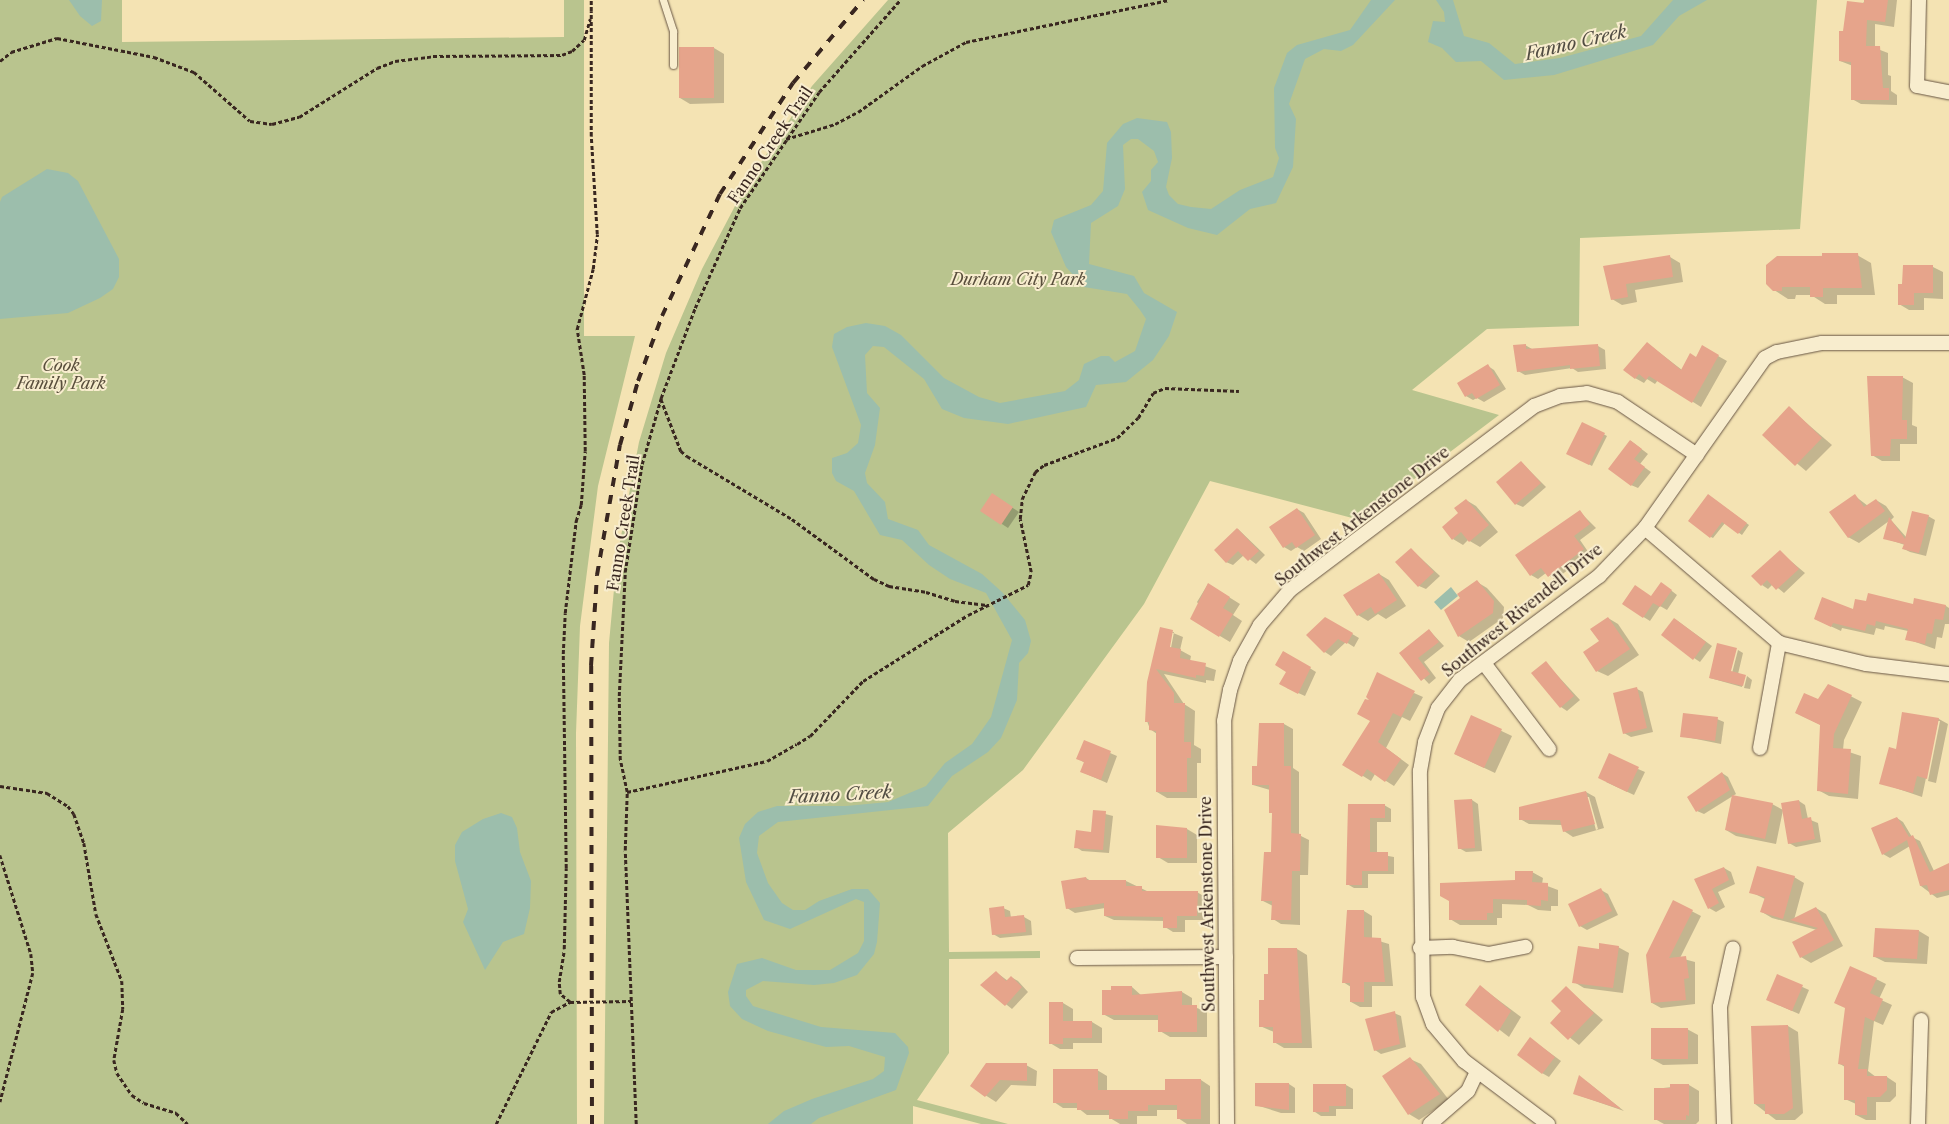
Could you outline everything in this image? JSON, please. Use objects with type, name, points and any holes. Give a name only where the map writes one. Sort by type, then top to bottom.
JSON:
[{"type":"street","points":[[1919,0],[1918,86],[1949,92]]},
{"type":"street","name":"Southwest Rivendell Drive","points":[[1548,1124],[1476,1072],[1446,1042],[1428,1012],[1420,980],[1421,756],[1431,724],[1446,695],[1484,663],[1599,576],[1645,528],[1697,455],[1745,382],[1764,358],[1777,352],[1822,343],[1949,343]]},
{"type":"street","name":"Southwest Arkenstone Drive","points":[[1227,1124],[1224,720],[1240,661],[1260,625],[1290,590],[1534,406],[1560,396],[1587,393],[1618,402],[1697,455]]},
{"type":"street","points":[[1645,528],[1779,643],[1866,664],[1949,674]]},
{"type":"street","points":[[1760,748],[1779,643]]},
{"type":"street","points":[[1484,663],[1549,749]]},
{"type":"street","points":[[1420,948],[1453,947],[1488,954],[1525,947]]},
{"type":"street","points":[[1724,1124],[1720,1007],[1732,948]]},
{"type":"street","points":[[1076,958],[1226,957]]},
{"type":"street","points":[[1918,1124],[1922,1020]]},
{"type":"street","points":[[1430,1124],[1468,1091],[1476,1072]]},
{"type":"lane","points":[[664,0],[673,31],[673,65]]},
{"type":"path","points":[[570,1002],[560,994],[559,982],[564,949],[566,868],[564,638],[585,451],[584,374],[577,329],[593,269],[597,234],[591,136],[592,0]]},
{"type":"path","name":"Fanno Creek Trail","points":[[636,1124],[625,850],[628,792],[620,760],[619,696],[625,572],[642,464],[661,398],[713,262],[740,208],[785,139],[819,92],[900,0]]},
{"type":"path","points":[[785,139],[835,124],[858,112],[922,66],[966,42],[1169,0]]},
{"type":"path","points":[[0,61],[11,52],[57,38],[154,57],[194,72],[250,121],[272,124],[299,116],[377,68],[395,61],[433,56],[562,54],[572,51],[584,40],[591,11]]},
{"type":"path","points":[[628,792],[767,761],[810,736],[863,682],[968,615],[1024,589],[1030,578],[1020,512],[1022,498],[1035,472],[1053,460],[1117,438],[1138,418],[1153,393],[1165,388],[1238,391]]},
{"type":"path","points":[[661,398],[681,450],[687,456],[792,519],[874,579],[889,586],[926,592],[955,601],[991,605]]},
{"type":"path","points":[[0,786],[47,793],[68,806],[74,814],[84,843],[96,914],[122,980],[123,1009],[114,1060],[117,1073],[132,1095],[144,1103],[176,1114],[188,1124]]},
{"type":"path","points":[[0,855],[31,954],[33,973],[0,1102]]},
{"type":"path","points":[[496,1124],[547,1019],[557,1007],[570,1002],[631,1001]]},
{"type":"path","points":[[631,1124],[635,1119]]},
{"type":"green space","name":"Cook Family Park","points":[[0,0],[122,0],[122,42],[564,37],[564,0],[584,0],[584,336],[635,336],[598,486],[580,626],[576,733],[577,1124],[0,1124]]},
{"type":"green space","name":"Durham City Park","points":[[888,0],[1817,0],[1800,229],[1580,238],[1579,326],[1487,329],[1412,390],[1499,415],[1360,520],[1210,481],[1144,604],[1023,770],[948,833],[949,952],[1040,951],[1040,958],[949,959],[949,1053],[917,1100],[1008,1124],[981,1124],[913,1106],[913,1124],[604,1124],[609,643],[617,557],[639,442],[666,353],[702,269],[746,185],[812,86]]},
{"type":"shaded area","points":[[69,0],[102,0],[101,21],[92,26],[80,16]]},
{"type":"shaded area","points":[[1371,0],[1395,0],[1353,45],[1341,51],[1324,49],[1305,59],[1289,104],[1296,119],[1293,167],[1276,203],[1250,209],[1217,235],[1188,228],[1148,210],[1142,192],[1151,181],[1151,170],[1158,162],[1154,151],[1138,139],[1131,139],[1123,145],[1125,189],[1118,206],[1091,223],[1089,264],[1134,276],[1144,293],[1177,312],[1169,336],[1153,360],[1126,382],[1096,385],[1086,407],[1008,424],[964,418],[942,409],[924,379],[884,347],[873,346],[865,355],[867,393],[880,408],[875,445],[865,473],[867,483],[885,502],[888,519],[918,530],[929,545],[982,574],[1002,592],[1025,620],[1031,641],[1028,653],[1019,663],[1017,700],[1001,738],[988,752],[952,776],[928,806],[778,822],[759,836],[757,853],[768,883],[782,903],[793,910],[805,910],[819,901],[852,889],[868,889],[880,903],[877,942],[874,954],[857,975],[834,983],[814,985],[763,981],[746,990],[746,996],[753,1006],[821,1027],[895,1033],[908,1047],[909,1053],[896,1090],[819,1118],[811,1124],[768,1124],[784,1111],[812,1099],[873,1079],[884,1071],[885,1057],[849,1046],[826,1047],[768,1031],[742,1019],[730,1006],[728,992],[737,964],[762,958],[796,970],[830,970],[858,953],[864,941],[864,902],[856,899],[790,929],[764,920],[746,882],[739,838],[745,824],[758,812],[777,806],[846,806],[888,802],[926,786],[945,763],[972,744],[991,717],[1012,640],[986,593],[950,579],[929,565],[902,540],[880,535],[854,491],[836,481],[832,473],[832,458],[847,453],[858,443],[861,425],[832,347],[834,334],[847,327],[866,323],[885,326],[901,335],[944,378],[979,397],[1000,403],[1065,391],[1079,380],[1084,364],[1101,356],[1109,356],[1115,362],[1135,351],[1146,319],[1127,294],[1084,287],[1066,267],[1051,232],[1054,220],[1091,205],[1103,191],[1107,143],[1123,124],[1137,118],[1167,122],[1171,132],[1172,158],[1166,187],[1169,195],[1178,204],[1211,209],[1240,190],[1273,177],[1279,158],[1275,148],[1274,88],[1287,53],[1297,45],[1350,30]]},
{"type":"shaded area","points":[[1436,0],[1453,0],[1464,36],[1489,43],[1515,64],[1560,58],[1641,36],[1673,0],[1707,0],[1679,16],[1653,45],[1554,75],[1504,80],[1481,61],[1456,62],[1442,48],[1428,42],[1433,21],[1445,22],[1444,12]]},
{"type":"shaded area","points":[[47,169],[68,173],[78,181],[119,259],[119,277],[113,289],[100,298],[68,313],[0,319],[0,202],[2,197]]},
{"type":"shaded area","points":[[1451,587],[1458,596],[1441,610],[1434,602]]},
{"type":"shaded area","points":[[501,813],[512,817],[517,828],[520,852],[531,881],[530,908],[524,934],[503,942],[485,970],[463,922],[468,909],[455,861],[455,845],[462,832],[483,819]]},
{"type":"building","points":[[1864,0],[1888,0],[1885,22],[1867,20],[1866,46],[1880,46],[1883,88],[1889,88],[1889,100],[1851,100],[1851,62],[1839,61],[1839,31],[1843,31],[1847,1],[1864,3]]},
{"type":"building","points":[[679,47],[714,47],[714,98],[679,98]]},
{"type":"building","points":[[1822,253],[1858,253],[1862,288],[1823,288],[1823,297],[1810,297],[1810,287],[1782,287],[1782,291],[1773,291],[1766,284],[1766,265],[1777,256],[1822,256]]},
{"type":"building","points":[[1670,255],[1673,277],[1626,284],[1628,297],[1611,300],[1603,266]]},
{"type":"building","points":[[1903,265],[1933,265],[1933,293],[1914,293],[1914,305],[1898,305],[1898,284],[1902,284]]},
{"type":"building","points":[[1647,342],[1681,370],[1690,353],[1696,357],[1702,345],[1719,355],[1692,403],[1649,376],[1646,380],[1639,374],[1635,379],[1623,370]]},
{"type":"building","points":[[1526,344],[1526,349],[1598,344],[1600,366],[1570,369],[1570,365],[1517,372],[1513,345]]},
{"type":"building","points":[[1488,364],[1500,385],[1476,399],[1472,393],[1465,397],[1457,383]]},
{"type":"building","points":[[1867,376],[1903,376],[1902,420],[1907,420],[1907,439],[1891,439],[1890,456],[1871,456]]},
{"type":"building","points":[[1789,406],[1822,438],[1795,466],[1762,435]]},
{"type":"building","points":[[1582,422],[1605,433],[1589,465],[1566,454]]},
{"type":"building","points":[[1630,440],[1642,449],[1634,459],[1645,467],[1631,486],[1608,469]]},
{"type":"building","points":[[1521,461],[1541,483],[1515,505],[1496,482]]},
{"type":"building","points":[[992,493],[1013,507],[1001,525],[980,511]]},
{"type":"building","points":[[1708,494],[1747,523],[1738,534],[1722,522],[1710,538],[1688,521]]},
{"type":"building","points":[[1855,494],[1864,507],[1876,499],[1885,511],[1848,538],[1829,512]]},
{"type":"building","points":[[1466,499],[1489,525],[1469,542],[1461,532],[1452,540],[1442,527],[1458,513],[1454,508]]},
{"type":"building","points":[[1297,508],[1315,535],[1296,548],[1292,542],[1283,548],[1269,527]]},
{"type":"building","points":[[1580,510],[1590,524],[1574,536],[1584,549],[1548,577],[1541,568],[1530,576],[1515,555]]},
{"type":"building","points":[[1912,511],[1929,515],[1919,553],[1902,549],[1904,544],[1883,539],[1889,517],[1905,539]]},
{"type":"building","points":[[1237,528],[1259,551],[1248,561],[1238,551],[1226,563],[1214,550]]},
{"type":"building","points":[[1411,548],[1434,572],[1418,587],[1395,562]]},
{"type":"building","points":[[1780,550],[1799,569],[1776,590],[1767,580],[1761,586],[1751,576]]},
{"type":"building","points":[[1379,573],[1397,600],[1375,614],[1371,607],[1357,616],[1343,595]]},
{"type":"building","points":[[1477,580],[1494,601],[1493,613],[1458,637],[1444,610],[1460,598],[1457,594]]},
{"type":"building","points":[[1661,582],[1672,590],[1660,607],[1653,603],[1643,618],[1622,604],[1635,585],[1651,596]]},
{"type":"building","points":[[1208,583],[1230,597],[1223,608],[1233,614],[1219,637],[1190,619]]},
{"type":"building","points":[[1868,593],[1913,604],[1914,598],[1946,605],[1943,620],[1935,619],[1932,634],[1927,633],[1925,644],[1905,640],[1908,629],[1876,621],[1875,626],[1867,624],[1865,631],[1833,623],[1831,627],[1814,619],[1822,597],[1853,609],[1855,599],[1866,601]]},
{"type":"building","points":[[1325,617],[1353,633],[1347,644],[1338,639],[1324,653],[1306,635]]},
{"type":"building","points":[[1608,617],[1630,649],[1596,672],[1583,652],[1599,641],[1590,629]]},
{"type":"building","points":[[1674,618],[1706,642],[1693,660],[1661,635]]},
{"type":"building","points":[[1160,627],[1173,630],[1170,647],[1181,649],[1180,658],[1206,663],[1204,676],[1196,675],[1196,678],[1156,669],[1174,693],[1174,703],[1185,703],[1184,742],[1191,742],[1191,758],[1187,758],[1187,792],[1156,792],[1156,731],[1149,730],[1149,722],[1145,722],[1147,682]]},
{"type":"building","points":[[1429,629],[1439,642],[1418,658],[1430,674],[1421,681],[1399,653]]},
{"type":"building","points":[[1717,643],[1737,648],[1731,671],[1746,675],[1743,686],[1709,678]]},
{"type":"building","points":[[1283,651],[1311,667],[1298,694],[1279,684],[1286,672],[1275,665]]},
{"type":"building","points":[[1546,661],[1574,696],[1560,708],[1531,673]]},
{"type":"building","points":[[1377,672],[1415,691],[1401,717],[1393,713],[1378,742],[1401,759],[1385,782],[1367,769],[1362,777],[1342,765],[1370,721],[1357,714],[1365,699],[1369,700],[1366,697]]},
{"type":"building","points":[[1828,684],[1852,695],[1834,734],[1833,748],[1851,749],[1848,794],[1817,791],[1820,725],[1795,713],[1804,693],[1818,699]]},
{"type":"building","points":[[1637,687],[1647,728],[1623,734],[1613,693]]},
{"type":"building","points":[[1902,712],[1939,718],[1927,779],[1917,776],[1913,793],[1879,784],[1889,747],[1896,749]]},
{"type":"building","points":[[1683,713],[1718,717],[1715,741],[1680,737]]},
{"type":"building","points":[[1471,715],[1502,729],[1484,768],[1454,754]]},
{"type":"building","points":[[1259,723],[1284,723],[1284,766],[1291,766],[1291,833],[1301,834],[1300,871],[1292,871],[1291,920],[1271,920],[1272,901],[1261,901],[1264,852],[1271,852],[1272,813],[1269,813],[1269,785],[1252,785],[1252,766],[1257,766]]},
{"type":"building","points":[[1084,740],[1111,751],[1101,780],[1080,772],[1084,762],[1076,759]]},
{"type":"building","points":[[1609,753],[1639,767],[1627,792],[1598,778]]},
{"type":"building","points":[[1722,772],[1730,790],[1696,812],[1687,797]]},
{"type":"building","points":[[1586,791],[1595,824],[1563,832],[1560,820],[1519,820],[1519,807]]},
{"type":"building","points":[[1732,795],[1773,803],[1765,839],[1725,830]]},
{"type":"building","points":[[1472,799],[1475,848],[1458,849],[1454,800]]},
{"type":"building","points":[[1799,800],[1802,819],[1811,817],[1815,839],[1788,844],[1781,803]]},
{"type":"building","points":[[1348,804],[1385,804],[1385,818],[1370,818],[1370,852],[1388,852],[1388,871],[1362,871],[1362,885],[1346,885]]},
{"type":"building","points":[[1093,810],[1106,811],[1103,850],[1074,848],[1076,830],[1091,832]]},
{"type":"building","points":[[1897,817],[1909,837],[1913,835],[1930,872],[1949,863],[1949,890],[1930,895],[1927,885],[1920,886],[1907,840],[1882,855],[1871,828]]},
{"type":"building","points":[[1156,825],[1187,828],[1187,858],[1156,858]]},
{"type":"building","points":[[1757,866],[1795,876],[1783,919],[1760,912],[1765,897],[1749,893]]},
{"type":"building","points":[[1724,867],[1729,880],[1712,889],[1719,903],[1708,909],[1694,879]]},
{"type":"building","points":[[1515,871],[1533,871],[1532,882],[1548,883],[1548,901],[1541,900],[1541,906],[1527,905],[1527,900],[1493,899],[1493,913],[1487,913],[1487,920],[1449,920],[1449,901],[1440,896],[1440,883],[1515,880]]},
{"type":"building","points":[[1086,877],[1087,880],[1126,880],[1126,886],[1142,886],[1142,891],[1198,891],[1197,916],[1177,916],[1177,928],[1163,928],[1163,917],[1104,916],[1104,903],[1066,909],[1061,881]]},
{"type":"building","points":[[1601,888],[1612,911],[1579,927],[1568,904]]},
{"type":"building","points":[[1673,900],[1693,910],[1669,958],[1686,956],[1689,978],[1684,979],[1686,1000],[1651,1003],[1646,955]]},
{"type":"building","points":[[1004,906],[1005,917],[1024,915],[1026,932],[992,935],[989,908]]},
{"type":"building","points":[[1816,907],[1834,940],[1800,958],[1792,942],[1818,928],[1790,920]]},
{"type":"building","points":[[1347,910],[1364,910],[1364,937],[1381,938],[1385,982],[1364,982],[1364,1002],[1350,1002],[1350,983],[1342,983]]},
{"type":"building","points":[[1875,928],[1919,930],[1917,959],[1873,957]]},
{"type":"building","points":[[1599,943],[1619,946],[1613,988],[1572,983],[1578,946],[1599,949]]},
{"type":"building","points":[[1268,948],[1297,948],[1302,1043],[1273,1043],[1273,1027],[1259,1027],[1259,1000],[1264,1000],[1264,974],[1268,974]]},
{"type":"building","points":[[1850,966],[1877,978],[1870,993],[1883,999],[1874,1021],[1865,1017],[1858,1069],[1867,1069],[1867,1076],[1887,1076],[1887,1090],[1880,1097],[1867,1097],[1867,1115],[1855,1115],[1855,1100],[1844,1100],[1844,1065],[1838,1064],[1845,1008],[1834,1003]]},
{"type":"building","points":[[996,971],[1006,981],[1011,976],[1022,987],[1005,1006],[980,985]]},
{"type":"building","points":[[1777,974],[1803,985],[1792,1011],[1766,1000]]},
{"type":"building","points":[[1480,985],[1511,1011],[1498,1032],[1465,1005]]},
{"type":"building","points":[[1111,986],[1132,986],[1132,995],[1182,991],[1182,1005],[1197,1005],[1197,1032],[1158,1032],[1158,1015],[1102,1015],[1102,990],[1111,990]]},
{"type":"building","points":[[1566,986],[1594,1013],[1568,1040],[1550,1023],[1561,1011],[1551,1001]]},
{"type":"building","points":[[1049,1002],[1063,1002],[1063,1021],[1092,1021],[1092,1038],[1063,1038],[1063,1044],[1049,1044]]},
{"type":"building","points":[[1395,1011],[1400,1044],[1374,1051],[1365,1019]]},
{"type":"building","points":[[1788,1025],[1793,1108],[1784,1114],[1765,1114],[1765,1104],[1754,1104],[1751,1026]]},
{"type":"building","points":[[1651,1028],[1688,1028],[1688,1059],[1651,1059]]},
{"type":"building","points":[[1530,1037],[1555,1057],[1542,1074],[1517,1055]]},
{"type":"building","points":[[1410,1057],[1440,1094],[1408,1115],[1382,1076]]},
{"type":"building","points":[[986,1063],[1027,1063],[1027,1081],[1000,1080],[985,1097],[970,1086]]},
{"type":"building","points":[[1053,1069],[1098,1069],[1098,1090],[1165,1090],[1165,1079],[1201,1079],[1201,1119],[1177,1119],[1177,1105],[1148,1105],[1148,1111],[1128,1111],[1128,1119],[1109,1119],[1109,1110],[1077,1110],[1077,1103],[1053,1103]]},
{"type":"building","points":[[1579,1075],[1620,1108],[1620,1109],[1573,1094]]},
{"type":"building","points":[[1255,1083],[1289,1083],[1289,1110],[1255,1106]]},
{"type":"building","points":[[1313,1084],[1346,1084],[1346,1106],[1329,1106],[1329,1112],[1313,1112]]},
{"type":"building","points":[[1670,1084],[1689,1084],[1689,1116],[1686,1115],[1686,1120],[1654,1120],[1654,1088],[1670,1088]]},
{"type":"railway","points":[[592,1124],[591,666],[597,575],[620,445],[638,381],[662,316],[720,194],[793,83],[863,0]]},
{"type":"water label","name":"Fanno Creek","points":[[1576,43]]},
{"type":"water label","name":"Fanno Creek","points":[[840,795]]}]
